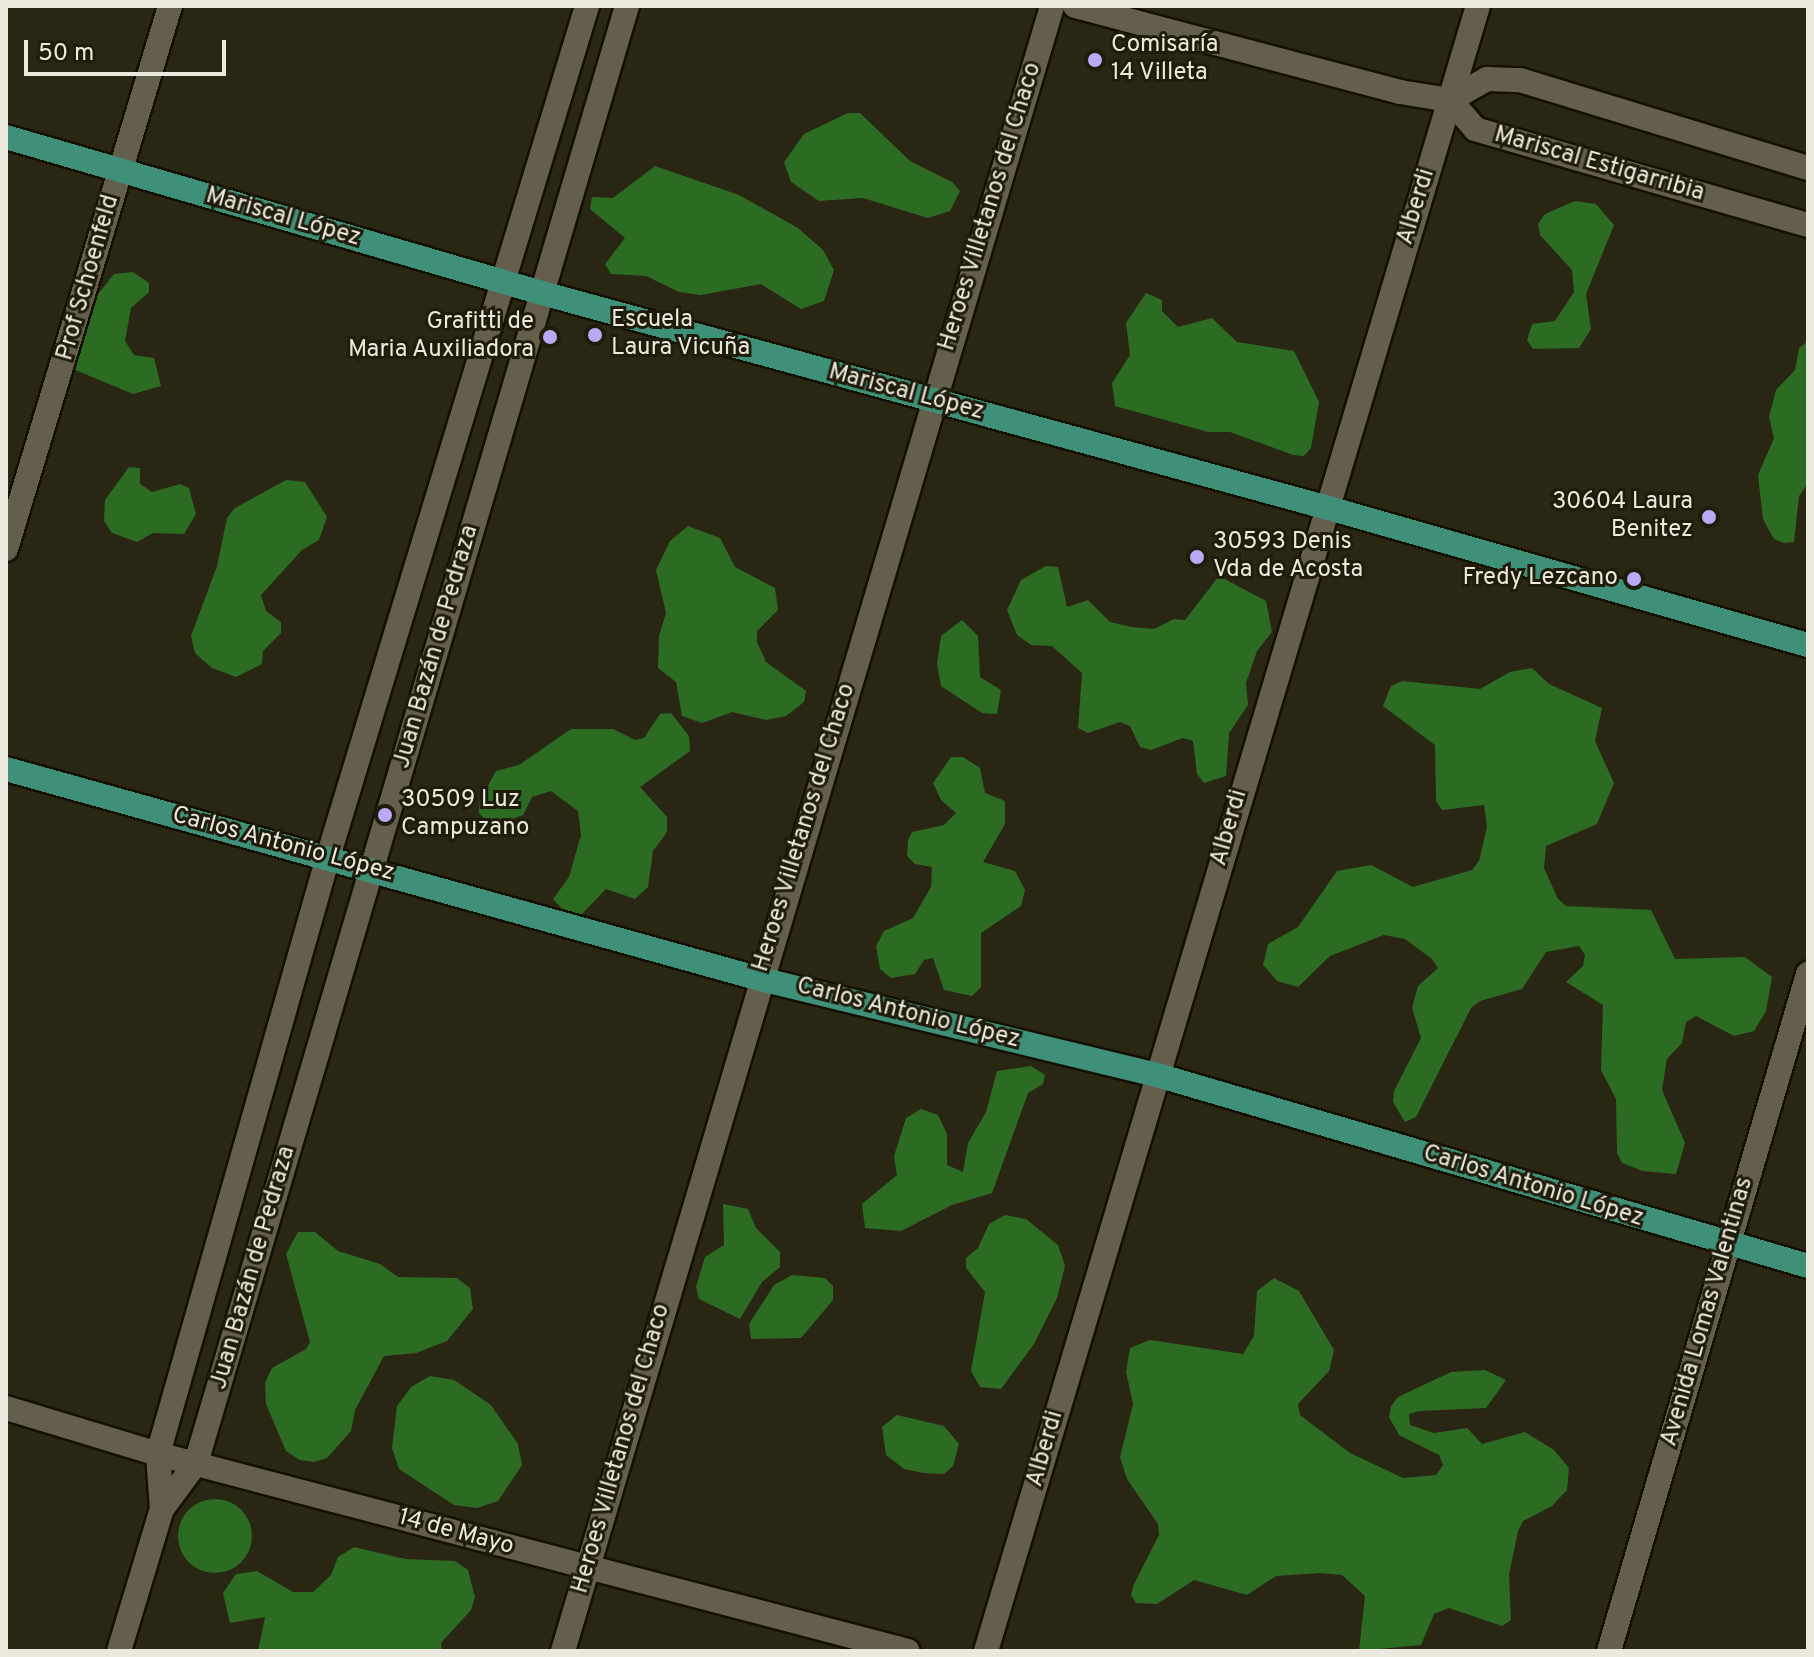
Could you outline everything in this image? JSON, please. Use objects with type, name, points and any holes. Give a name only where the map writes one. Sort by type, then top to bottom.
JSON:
[{"type":"main road","name":"Mariscal López","points":[[6,137],[542,293],[1325,507],[1808,645]]},
{"type":"main road","name":"Carlos Antonio López","points":[[6,769],[760,979],[1157,1075],[1808,1266]]},
{"type":"street","name":"Prof Schoenfeld","points":[[6,549],[170,6]]},
{"type":"street","points":[[119,1651],[162,1509],[158,1454],[328,857],[587,6]]},
{"type":"street","name":"Juan Bazán de Pedraza","points":[[162,1509],[196,1463],[627,6]]},
{"type":"street","name":"Heroes Villetanos del Chaco","points":[[563,1651],[760,979],[1052,6]]},
{"type":"street","points":[[1075,6],[1400,92],[1450,100],[1487,79],[1520,80],[1808,168]]},
{"type":"street","name":"Alberdi","points":[[986,1651],[1325,507],[1478,6]]},
{"type":"street","name":"Mariscal Estigarribia","points":[[1450,100],[1475,129],[1808,225]]},
{"type":"street","name":"Avenida Lomas Valentinas","points":[[1609,1651],[1808,974]]},
{"type":"street","name":"14 de Mayo","points":[[6,1408],[158,1454],[908,1651]]},
{"type":"green space","points":[[848,113],[860,113],[910,161],[952,182],[960,191],[950,211],[928,218],[863,198],[819,201],[791,182],[784,162],[804,134]]},
{"type":"green space","points":[[655,166],[739,195],[798,228],[823,250],[834,270],[824,301],[801,309],[761,284],[701,295],[679,292],[646,276],[611,274],[605,264],[625,238],[590,209],[592,197],[613,198]]},
{"type":"green space","points":[[1575,201],[1596,204],[1614,225],[1586,294],[1591,329],[1579,348],[1533,349],[1527,340],[1532,324],[1555,321],[1574,292],[1572,270],[1540,235],[1538,224],[1545,214]]},
{"type":"green space","points":[[133,272],[149,283],[149,292],[131,308],[125,341],[134,355],[154,358],[161,386],[133,394],[73,369],[87,308],[114,274]]},
{"type":"green space","points":[[1146,293],[1162,300],[1162,311],[1178,327],[1212,318],[1237,342],[1294,351],[1319,402],[1311,448],[1304,456],[1293,455],[1230,432],[1208,432],[1115,406],[1112,383],[1130,355],[1126,323]]},
{"type":"green space","points":[[1808,341],[1808,483],[1799,496],[1794,542],[1784,543],[1774,539],[1763,519],[1758,475],[1774,438],[1769,417],[1776,390],[1795,370],[1799,348]]},
{"type":"green space","points":[[129,467],[140,468],[140,484],[152,492],[180,484],[189,488],[196,514],[184,534],[153,533],[137,542],[112,533],[104,521],[105,500]]},
{"type":"green space","points":[[286,480],[305,482],[327,517],[319,540],[302,550],[261,595],[266,611],[281,622],[281,633],[263,651],[262,664],[236,677],[212,668],[195,653],[191,636],[217,566],[227,518],[235,508]]},
{"type":"green space","points":[[688,526],[720,538],[735,567],[775,588],[778,610],[757,631],[757,642],[766,662],[806,691],[804,702],[786,716],[766,720],[732,712],[702,723],[682,716],[676,682],[658,668],[659,636],[666,613],[656,570],[670,541]]},
{"type":"green space","points":[[1046,566],[1058,567],[1067,607],[1088,600],[1110,622],[1132,627],[1154,629],[1174,619],[1185,620],[1219,576],[1266,601],[1272,632],[1257,651],[1246,683],[1248,705],[1229,733],[1226,776],[1204,783],[1197,774],[1193,741],[1183,738],[1151,750],[1140,747],[1130,726],[1120,722],[1088,733],[1078,728],[1082,673],[1052,646],[1031,645],[1017,635],[1007,610],[1021,580]]},
{"type":"green space","points":[[962,620],[978,636],[980,677],[1001,690],[997,714],[982,713],[941,686],[937,664],[941,636]]},
{"type":"green space","points":[[1532,668],[1549,684],[1602,708],[1595,741],[1614,783],[1597,824],[1546,846],[1544,868],[1558,899],[1566,906],[1651,910],[1675,959],[1745,957],[1772,977],[1766,1011],[1754,1031],[1734,1036],[1696,1016],[1686,1022],[1682,1043],[1667,1059],[1662,1090],[1685,1143],[1676,1174],[1643,1171],[1622,1163],[1617,1153],[1616,1099],[1601,1070],[1603,1005],[1566,982],[1583,966],[1585,955],[1579,946],[1546,952],[1522,989],[1480,1001],[1471,1008],[1416,1117],[1405,1122],[1393,1102],[1394,1091],[1421,1038],[1412,1008],[1418,986],[1438,968],[1432,959],[1405,939],[1384,935],[1330,956],[1298,987],[1277,981],[1263,965],[1268,944],[1298,927],[1337,871],[1371,865],[1413,887],[1472,870],[1479,861],[1487,827],[1484,805],[1442,810],[1436,801],[1435,745],[1383,706],[1391,686],[1402,681],[1480,689],[1510,672]]},
{"type":"green space","points":[[671,713],[689,736],[690,751],[640,787],[667,817],[667,832],[653,851],[648,887],[635,899],[606,889],[579,917],[564,911],[553,899],[569,877],[581,835],[578,811],[551,791],[532,797],[523,815],[492,827],[479,813],[480,800],[496,771],[519,765],[571,729],[613,729],[635,740],[644,738],[660,714]]},
{"type":"green space","points":[[951,757],[963,757],[980,768],[985,793],[1005,801],[1005,824],[983,862],[1015,871],[1025,890],[1021,906],[981,933],[981,987],[972,996],[944,990],[933,958],[924,960],[915,974],[891,978],[880,969],[876,946],[884,931],[913,918],[931,887],[932,867],[915,864],[907,856],[908,840],[912,832],[944,825],[956,813],[941,800],[933,783]]},
{"type":"green space","points":[[1031,1066],[1045,1075],[1043,1084],[1028,1093],[992,1193],[952,1205],[901,1231],[865,1228],[862,1204],[897,1175],[894,1156],[906,1118],[921,1109],[938,1115],[947,1134],[947,1165],[963,1172],[968,1143],[986,1112],[997,1071]]},
{"type":"green space","points":[[723,1204],[748,1209],[756,1228],[780,1252],[780,1267],[762,1282],[740,1319],[699,1299],[696,1287],[705,1257],[724,1245]]},
{"type":"green space","points":[[1005,1215],[1026,1219],[1058,1245],[1065,1266],[1057,1298],[1034,1344],[1001,1389],[980,1387],[971,1371],[985,1292],[966,1268],[966,1258],[978,1248],[989,1224]]},
{"type":"green space","points":[[298,1232],[315,1232],[338,1251],[380,1264],[398,1277],[457,1278],[470,1288],[473,1309],[447,1341],[416,1353],[384,1356],[355,1410],[351,1431],[327,1458],[314,1462],[300,1460],[286,1451],[266,1404],[265,1383],[272,1368],[306,1349],[310,1342],[286,1254]]},
{"type":"green space","points":[[792,1275],[825,1278],[833,1286],[833,1300],[801,1338],[751,1339],[749,1324],[774,1285]]},
{"type":"green space","points":[[1274,1278],[1299,1291],[1334,1350],[1329,1371],[1298,1404],[1300,1415],[1350,1453],[1403,1478],[1436,1475],[1443,1465],[1439,1455],[1399,1435],[1389,1417],[1391,1406],[1398,1397],[1451,1372],[1485,1370],[1506,1380],[1486,1408],[1420,1411],[1409,1414],[1410,1425],[1434,1433],[1467,1428],[1482,1444],[1525,1432],[1554,1450],[1569,1468],[1567,1490],[1552,1506],[1523,1521],[1518,1531],[1509,1575],[1511,1620],[1502,1626],[1449,1608],[1434,1614],[1421,1645],[1359,1651],[1365,1596],[1342,1575],[1320,1573],[1276,1576],[1247,1595],[1194,1580],[1157,1604],[1136,1603],[1131,1595],[1134,1584],[1159,1535],[1158,1524],[1127,1479],[1120,1457],[1133,1404],[1126,1372],[1130,1348],[1150,1340],[1243,1354],[1254,1336],[1257,1291]]},
{"type":"green space","points":[[430,1376],[454,1380],[491,1405],[518,1444],[522,1465],[498,1501],[477,1508],[454,1505],[399,1469],[392,1448],[397,1406],[411,1387]]},
{"type":"green space","points":[[897,1415],[944,1426],[959,1444],[953,1466],[944,1474],[924,1473],[904,1469],[886,1455],[882,1427]]},
{"type":"green space","points":[[215,1499],[236,1505],[246,1515],[252,1536],[246,1557],[236,1567],[215,1573],[194,1567],[184,1557],[178,1536],[184,1515],[194,1505]]},
{"type":"green space","points":[[354,1547],[405,1559],[455,1561],[468,1570],[475,1597],[471,1610],[441,1643],[442,1651],[258,1651],[265,1617],[230,1623],[223,1593],[236,1574],[257,1571],[293,1592],[313,1592],[331,1575],[338,1557]]},
{"type":"place","name":"Comisaría 14 Villeta","points":[[1095,60]]},
{"type":"place","name":"Escuela Laura Vicuña","points":[[595,335]]},
{"type":"place","name":"Grafitti de Maria Auxiliadora","points":[[550,337]]},
{"type":"place","name":"30604 Laura Benitez","points":[[1709,517]]},
{"type":"place","name":"30593 Denis Vda de Acosta","points":[[1197,557]]},
{"type":"place","name":"Fredy Lezcano","points":[[1634,579]]},
{"type":"place","name":"30509 Luz Campuzano","points":[[385,815]]}]
